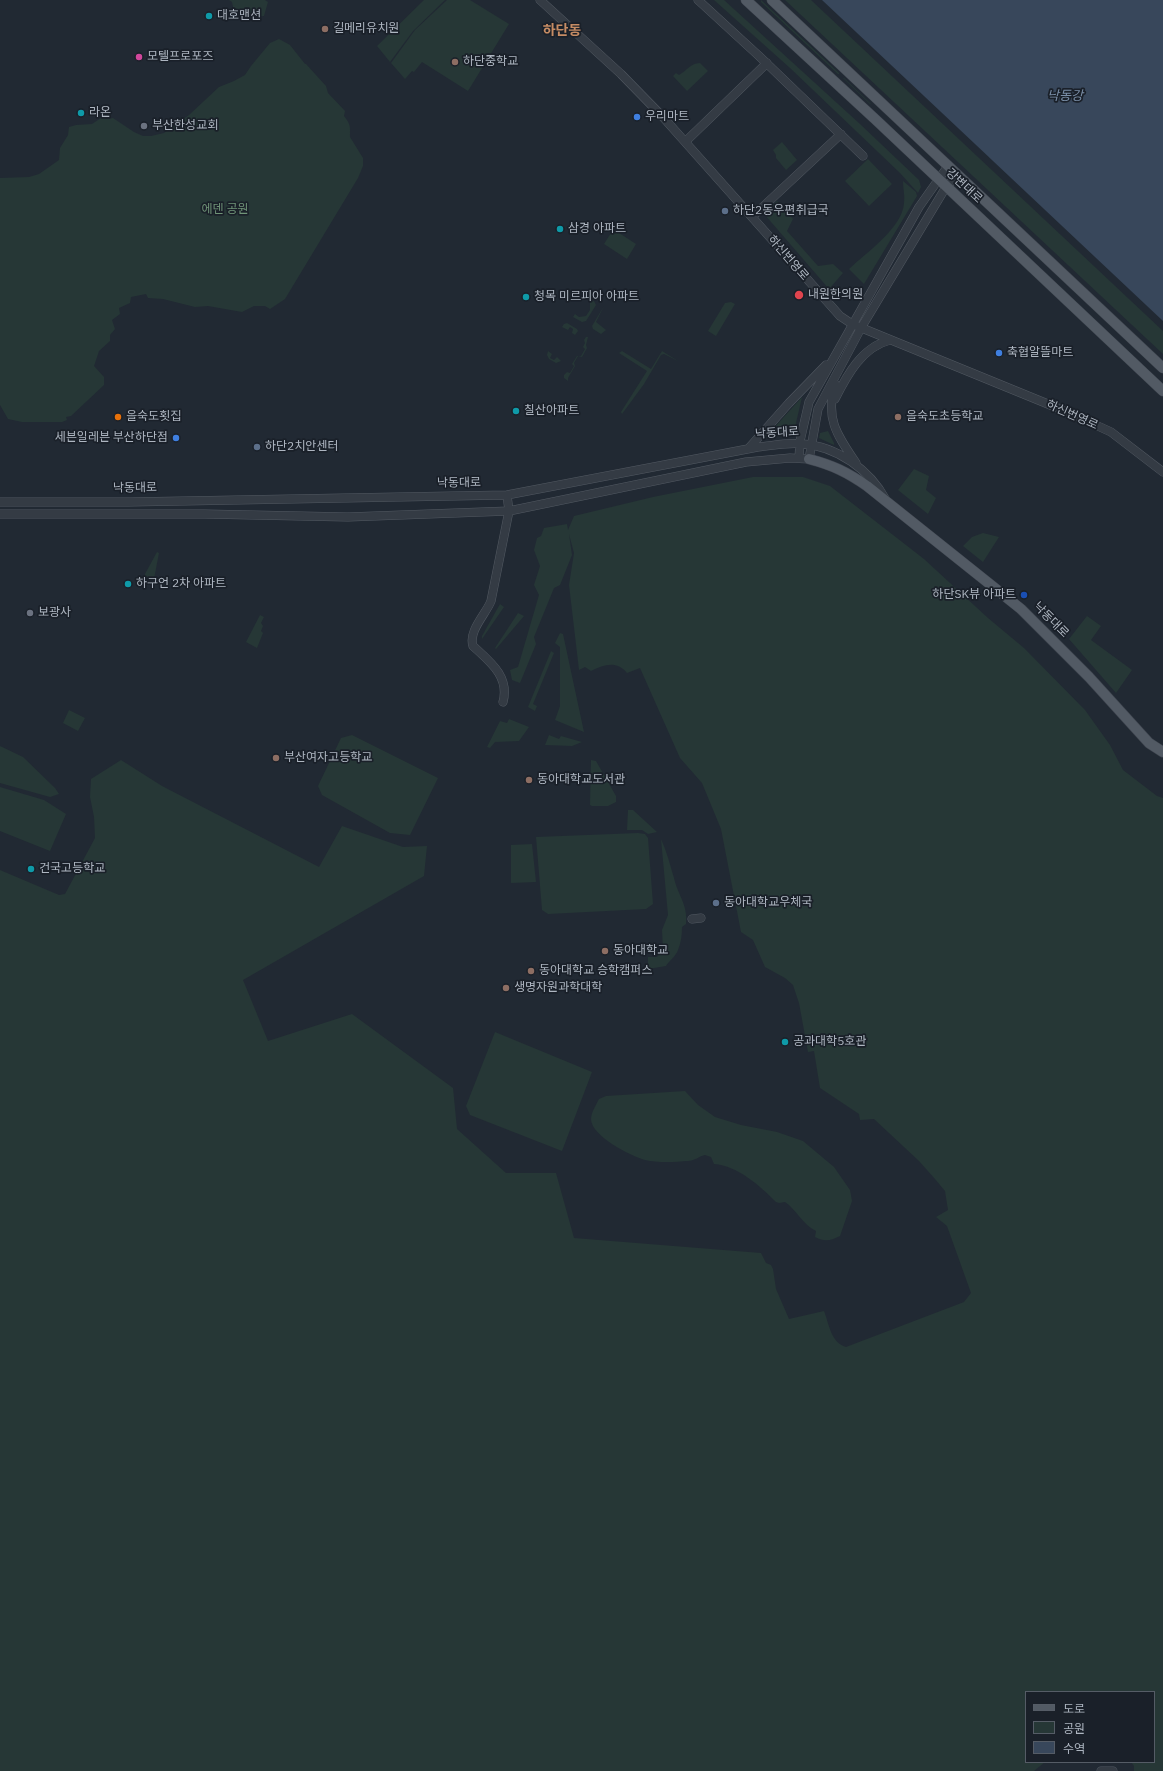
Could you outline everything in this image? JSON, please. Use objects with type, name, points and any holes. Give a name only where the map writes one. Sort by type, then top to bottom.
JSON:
[{"type":"main road","name":"강변대로","points":[[746,0],[1163,391]]},
{"type":"main road","name":"강변대로","points":[[772,0],[1163,368]]},
{"type":"main road","name":"낙동대로","points":[[804,458],[828,464],[846,472],[1021,609],[1089,677],[1149,743],[1163,752]]},
{"type":"street","name":"하신번영로","points":[[540,0],[621,74],[686,142],[831,307],[852,324],[1065,411],[1111,432],[1163,472]]},
{"type":"street","points":[[698,0],[767,63],[863,156]]},
{"type":"street","points":[[686,142],[767,63]]},
{"type":"street","points":[[752,217],[840,134]]},
{"type":"street","points":[[804,458],[800,443],[809,402],[919,207],[948,166]]},
{"type":"street","points":[[804,458],[811,445],[818,409],[861,328],[946,187],[958,175]]},
{"type":"street","points":[[832,406],[846,376],[863,356],[879,343],[890,340]]},
{"type":"street","points":[[749,448],[789,403],[833,358]]},
{"type":"street","points":[[841,366],[833,391],[832,406],[834,428],[838,437],[861,469]]},
{"type":"street","name":"낙동대로","points":[[0,502],[129,502],[507,496],[749,448],[800,443],[827,449],[840,455],[861,469],[879,487],[889,505]]},
{"type":"street","name":"낙동대로","points":[[0,514],[184,514],[348,517],[509,511],[746,462],[804,458]]},
{"type":"street","points":[[503,702],[503,686],[500,672],[473,646],[472,641],[476,628],[488,609],[491,600],[509,511],[507,496]]},
{"type":"street","points":[[184,514],[185,500]]},
{"type":"street","points":[[692,919],[701,918]]},
{"type":"street","points":[[1101,1771],[1113,1771]]},
{"type":"green space","points":[[229,0],[265,0],[268,2],[264,16],[253,17],[233,7],[232,2]]},
{"type":"green space","points":[[424,0],[445,0],[413,31],[390,62],[377,46]]},
{"type":"green space","points":[[447,0],[470,0],[509,24],[468,91],[422,62],[414,72],[412,71],[405,79],[391,63],[415,30]]},
{"type":"green space","points":[[714,0],[724,0],[860,124],[919,180],[921,187],[918,193],[900,173],[790,68]]},
{"type":"green space","points":[[761,0],[839,73],[839,74],[761,2]]},
{"type":"green space","points":[[785,0],[811,0],[1163,331],[1163,354]]},
{"type":"green space","name":"에덴 공원","points":[[279,39],[290,45],[305,64],[326,86],[328,93],[345,111],[344,116],[350,126],[350,137],[363,158],[363,166],[358,178],[285,299],[270,309],[265,306],[254,306],[242,312],[208,306],[195,307],[163,299],[148,298],[146,294],[131,297],[130,303],[119,308],[120,314],[112,320],[115,329],[110,335],[110,341],[99,351],[94,366],[104,377],[104,385],[71,416],[66,417],[67,420],[62,422],[22,422],[8,419],[0,405],[0,178],[29,177],[39,174],[59,160],[60,148],[68,135],[69,127],[92,124],[101,118],[113,118],[134,132],[143,136],[164,133],[189,115],[219,87],[245,75],[270,43]]},
{"type":"green space","points":[[700,63],[708,71],[687,91],[673,76],[676,73],[679,75],[691,66]]},
{"type":"green space","points":[[844,78],[871,104],[870,104]]},
{"type":"green space","points":[[782,142],[797,160],[786,170],[776,158],[773,150]]},
{"type":"green space","points":[[868,159],[892,184],[869,206],[845,181]]},
{"type":"green space","points":[[903,181],[916,192],[917,196],[864,284],[849,269],[891,230],[897,221],[902,212],[904,203]]},
{"type":"green space","points":[[777,201],[793,219],[787,231],[818,266],[833,264],[843,273],[829,289],[765,215],[766,211]]},
{"type":"green space","points":[[616,231],[636,244],[627,259],[604,244],[611,233]]},
{"type":"green space","points":[[594,301],[596,305],[586,321],[582,322],[573,317],[575,314],[579,317],[586,316],[590,310],[590,302]]},
{"type":"green space","points":[[731,302],[735,304],[716,336],[708,331],[725,303]]},
{"type":"green space","points":[[604,306],[596,322],[606,330],[601,334],[593,329],[592,326]]},
{"type":"green space","points":[[567,323],[577,329],[578,331],[575,335],[572,333],[573,329],[570,327],[568,330],[562,327]]},
{"type":"green space","points":[[588,337],[586,345],[587,348],[582,357],[578,356],[581,356],[585,349],[583,347],[585,343],[584,340]]},
{"type":"green space","points":[[548,351],[552,354],[550,358],[554,360],[557,357],[561,361],[556,363],[549,359],[547,355]]},
{"type":"green space","points":[[622,351],[651,369],[662,351],[678,361],[664,354],[661,355],[644,384],[622,414],[621,412],[647,371],[619,353]]},
{"type":"green space","points":[[578,356],[574,363],[575,366],[568,378],[568,381],[564,378],[564,375],[567,372],[570,373],[574,366],[572,364]]},
{"type":"green space","points":[[802,397],[796,423],[795,436],[791,435],[765,438]]},
{"type":"green space","points":[[828,431],[834,445],[819,438],[820,433]]},
{"type":"green space","points":[[914,469],[929,476],[926,490],[936,498],[928,514],[898,490]]},
{"type":"green space","points":[[753,477],[803,477],[830,486],[924,559],[988,618],[1024,648],[1085,710],[1110,745],[1123,770],[1157,796],[1163,798],[1163,1771],[1134,1771],[1134,1766],[1132,1763],[1155,1763],[1155,1691],[1025,1691],[1025,1763],[1044,1763],[1034,1771],[0,1771],[0,870],[59,895],[65,894],[95,838],[94,817],[90,797],[91,779],[121,760],[162,786],[319,867],[342,826],[403,847],[427,846],[424,876],[243,980],[268,1041],[352,1014],[453,1088],[457,1129],[506,1173],[556,1173],[574,1238],[761,1253],[766,1263],[771,1265],[773,1269],[776,1289],[789,1319],[824,1311],[829,1327],[837,1342],[846,1347],[964,1302],[971,1293],[947,1226],[936,1217],[948,1210],[945,1191],[919,1161],[874,1119],[860,1120],[859,1114],[820,1088],[814,1051],[808,1052],[799,1003],[793,985],[785,978],[765,967],[753,940],[741,932],[721,829],[702,783],[680,758],[640,668],[627,673],[619,666],[614,665],[601,667],[591,671],[585,667],[579,670],[569,585],[574,553],[569,534],[572,555],[560,585],[554,588],[534,637],[536,644],[520,683],[512,680],[510,670],[518,667],[539,595],[534,585],[540,566],[534,550],[537,538],[541,536],[544,528],[567,524],[568,530],[574,516],[653,497]]},
{"type":"green space","points":[[983,533],[999,537],[983,562],[963,546],[972,537]]},
{"type":"green space","points":[[157,552],[159,553],[154,579],[145,576],[145,574]]},
{"type":"green space","points":[[500,604],[504,607],[482,639],[482,636]]},
{"type":"green space","points":[[518,613],[524,616],[496,649],[495,648]]},
{"type":"green space","points":[[260,615],[264,617],[261,623],[263,626],[261,631],[263,633],[257,648],[246,642]]},
{"type":"green space","points":[[1087,616],[1101,626],[1091,640],[1132,670],[1116,693],[1069,639]]},
{"type":"green space","points":[[560,633],[563,634],[584,732],[555,720],[560,706],[560,647],[555,643]]},
{"type":"green space","points":[[551,651],[554,653],[533,704],[537,706],[535,711],[528,707]]},
{"type":"green space","points":[[69,710],[85,718],[78,731],[63,723]]},
{"type":"green space","points":[[509,719],[529,727],[519,741],[495,742],[490,748],[487,747],[500,721],[507,723]]},
{"type":"green space","points":[[352,735],[438,778],[410,835],[390,833],[322,795],[318,786],[341,738]]},
{"type":"green space","points":[[549,735],[559,739],[561,736],[582,742],[572,746],[545,745]]},
{"type":"green space","points":[[0,746],[23,757],[55,788],[59,794],[50,797],[0,783]]},
{"type":"green space","points":[[591,760],[596,761],[616,796],[616,802],[608,806],[590,805]]},
{"type":"green space","points":[[0,787],[44,800],[66,814],[50,851],[0,831]]},
{"type":"green space","points":[[628,810],[633,810],[657,832],[648,834],[642,830],[627,830]]},
{"type":"green space","points":[[645,834],[648,838],[653,904],[646,909],[548,914],[542,910],[536,837]]},
{"type":"green space","points":[[661,839],[686,911],[686,924],[682,927],[681,942],[677,952],[666,966],[648,969],[648,957],[657,957],[663,950],[662,930],[668,915]]},
{"type":"green space","points":[[532,844],[536,882],[511,883],[511,845]]},
{"type":"green space","points":[[495,1032],[592,1072],[562,1151],[470,1115],[466,1106]]},
{"type":"green space","points":[[685,1091],[698,1105],[715,1117],[741,1125],[777,1132],[803,1141],[834,1167],[850,1190],[852,1201],[840,1236],[828,1240],[822,1240],[815,1237],[816,1231],[807,1225],[789,1205],[785,1202],[776,1202],[763,1189],[740,1172],[714,1164],[711,1157],[705,1155],[690,1161],[678,1162],[645,1160],[622,1150],[604,1138],[597,1132],[591,1119],[599,1099],[606,1096]]},
{"type":"water","name":"낙동강","points":[[822,0],[1163,0],[1163,321]]},
{"type":"place","name":"대호맨션","points":[[209,16]]},
{"type":"place","name":"길메리유치원","points":[[325,29]]},
{"type":"place","name":"모텔프로포즈","points":[[139,57]]},
{"type":"place","name":"하단중학교","points":[[455,62]]},
{"type":"place","name":"라온","points":[[81,113]]},
{"type":"place","name":"우리마트","points":[[637,117]]},
{"type":"place","name":"부산한성교회","points":[[144,126]]},
{"type":"place","name":"하단2동우편취급국","points":[[725,211]]},
{"type":"place","name":"삼경 아파트","points":[[560,229]]},
{"type":"place","name":"내원한의원","points":[[799,295]]},
{"type":"place","name":"청목 미르피아 아파트","points":[[526,297]]},
{"type":"place","name":"축협알뜰마트","points":[[999,353]]},
{"type":"place","name":"칠산아파트","points":[[516,411]]},
{"type":"place","name":"을숙도횟집","points":[[118,417]]},
{"type":"place","name":"을숙도초등학교","points":[[898,417]]},
{"type":"place","name":"세븐일레븐 부산하단점","points":[[176,438]]},
{"type":"place","name":"하단2치안센터","points":[[257,447]]},
{"type":"place","name":"하구언 2차 아파트","points":[[128,584]]},
{"type":"place","name":"하단SK뷰 아파트","points":[[1024,595]]},
{"type":"place","name":"보광사","points":[[30,613]]},
{"type":"place","name":"부산여자고등학교","points":[[276,758]]},
{"type":"place","name":"동아대학교도서관","points":[[529,780]]},
{"type":"place","name":"건국고등학교","points":[[31,869]]},
{"type":"place","name":"동아대학교우체국","points":[[716,903]]},
{"type":"place","name":"동아대학교","points":[[605,951]]},
{"type":"place","name":"동아대학교 승학캠퍼스","points":[[531,971]]},
{"type":"place","name":"생명자원과학대학","points":[[506,988]]},
{"type":"place","name":"공과대학5호관","points":[[785,1042]]},
{"type":"district","name":"하단동","points":[[562,31]]}]
